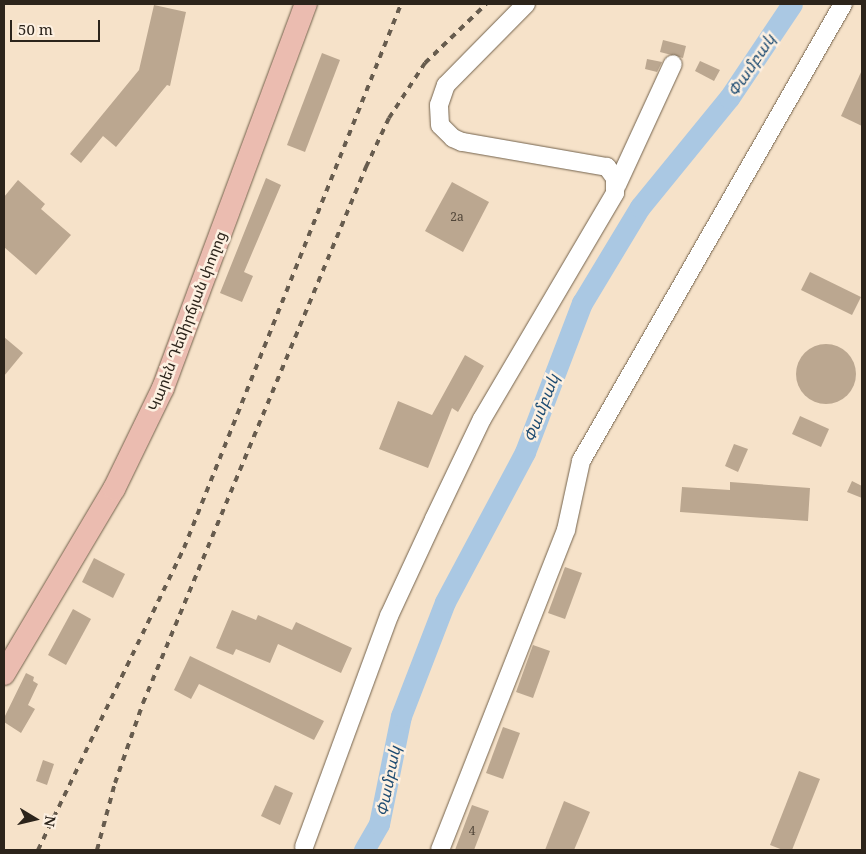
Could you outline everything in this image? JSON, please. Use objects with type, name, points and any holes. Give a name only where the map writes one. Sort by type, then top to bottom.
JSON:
[{"type":"main road","name":"Կարեն Դեմիրճյան փողոց","points":[[4,674],[114,489],[163,388],[306,4]]},
{"type":"street","points":[[526,4],[446,86],[439,105],[440,125],[453,138],[462,142],[600,164],[612,171],[617,185]]},
{"type":"street","points":[[440,850],[566,530],[581,461],[842,4]]},
{"type":"street","points":[[306,849],[389,616],[434,519],[482,419],[608,207],[673,64]]},
{"type":"building","points":[[154,5],[186,12],[170,86],[167,85],[116,147],[103,136],[81,163],[70,154],[139,70]]},
{"type":"building","points":[[663,40],[686,46],[683,58],[660,52]]},
{"type":"building","points":[[322,53],[340,60],[305,152],[287,145]]},
{"type":"building","points":[[647,59],[662,62],[657,72],[645,69]]},
{"type":"building","points":[[700,61],[720,70],[714,81],[695,71]]},
{"type":"building","points":[[862,70],[862,126],[841,116]]},
{"type":"building","points":[[266,178],[281,185],[244,272],[253,276],[242,302],[220,293]]},
{"type":"building","points":[[18,180],[45,204],[41,209],[71,235],[36,275],[4,247],[4,197]]},
{"type":"building","points":[[452,182],[489,202],[463,252],[425,231]]},
{"type":"building","points":[[810,272],[861,297],[852,315],[801,290]]},
{"type":"building","points":[[4,337],[23,353],[4,376]]},
{"type":"building","points":[[826,344],[843,349],[851,357],[856,374],[851,391],[843,399],[826,404],[809,399],[801,391],[796,374],[801,357],[809,349]]},
{"type":"building","points":[[465,355],[484,366],[458,412],[452,408],[428,468],[379,449],[398,401],[432,415]]},
{"type":"building","points":[[800,416],[829,429],[821,447],[792,434]]},
{"type":"building","points":[[734,444],[748,449],[738,472],[725,466]]},
{"type":"building","points":[[852,481],[862,486],[862,498],[847,492]]},
{"type":"building","points":[[730,482],[810,488],[808,521],[680,512],[682,487],[730,490]]},
{"type":"building","points":[[94,558],[125,574],[113,598],[82,582]]},
{"type":"building","points":[[565,567],[582,573],[565,619],[548,613]]},
{"type":"building","points":[[73,609],[91,619],[66,665],[48,655]]},
{"type":"building","points":[[232,610],[256,620],[258,615],[292,630],[296,622],[352,648],[341,673],[278,644],[270,663],[236,649],[233,655],[216,648]]},
{"type":"building","points":[[533,645],[550,651],[533,698],[516,692]]},
{"type":"building","points":[[190,656],[324,721],[314,740],[199,684],[191,699],[174,690]]},
{"type":"building","points":[[26,673],[34,677],[33,681],[38,684],[28,705],[35,709],[21,733],[4,722],[4,718]]},
{"type":"building","points":[[503,727],[520,733],[503,779],[486,773]]},
{"type":"building","points":[[43,760],[54,764],[47,785],[36,781]]},
{"type":"building","points":[[799,771],[820,779],[792,850],[783,850],[770,845]]},
{"type":"building","points":[[275,785],[293,793],[280,825],[261,816]]},
{"type":"building","points":[[564,801],[590,812],[574,850],[545,850]]},
{"type":"building","points":[[472,805],[489,811],[474,850],[455,850]]},
{"type":"waterway","name":"Փամբակ","points":[[364,850],[379,824],[401,716],[445,602],[525,452],[582,303],[640,207],[729,98],[792,4]]},
{"type":"railway","points":[[38,850],[184,548],[401,4]]},
{"type":"railway","points":[[97,850],[115,783],[143,703],[366,167],[389,118],[425,63],[486,4]]}]
